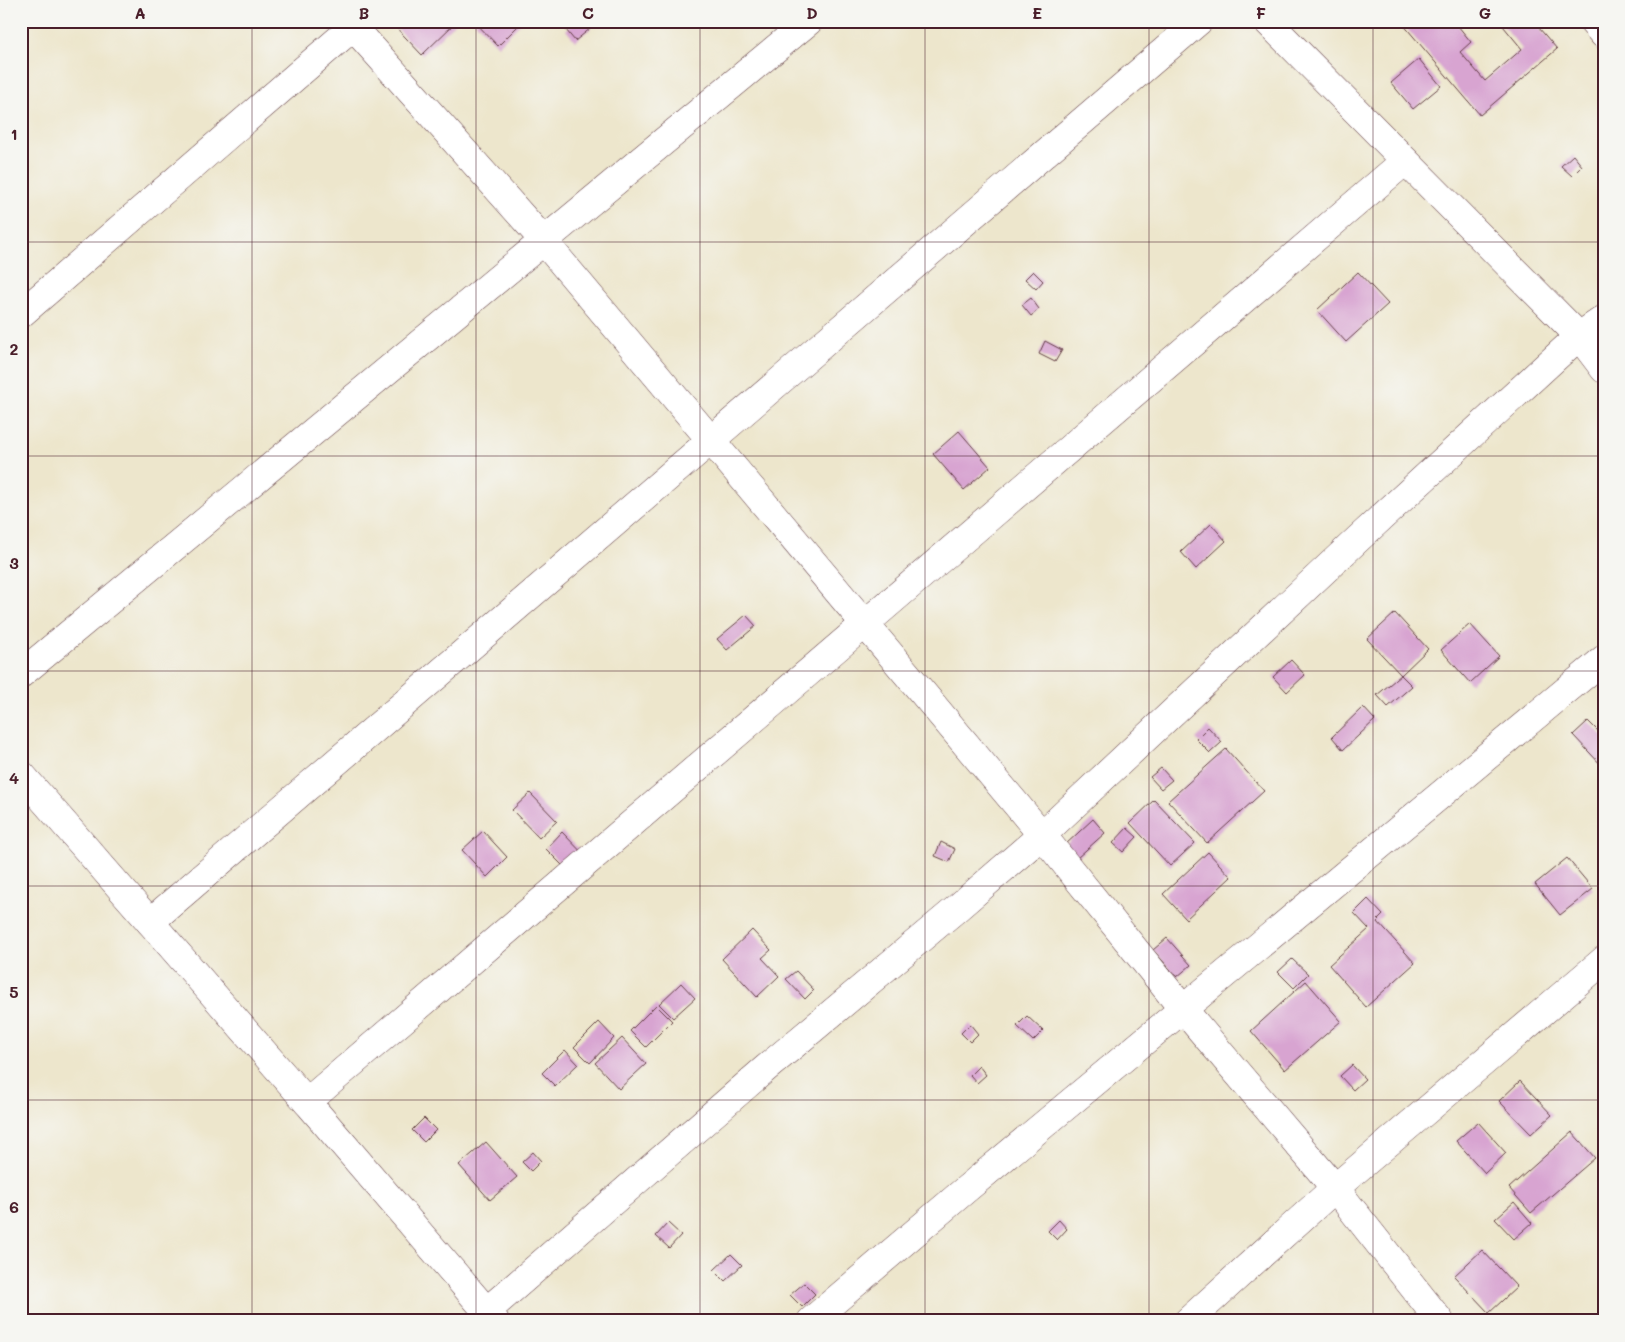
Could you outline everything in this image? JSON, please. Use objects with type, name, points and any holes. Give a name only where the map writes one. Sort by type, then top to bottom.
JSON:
[{"type":"street","points":[[21,674],[809,21]]},
{"type":"street","points":[[150,922],[1200,21]]},
{"type":"street","points":[[1267,21],[1579,336],[1604,369]]},
{"type":"street","points":[[1592,21],[1604,35]]},
{"type":"street","points":[[21,314],[350,24],[543,241],[865,624],[1042,835],[1183,1009],[1336,1188],[1440,1321]]},
{"type":"street","points":[[307,1102],[1405,162]]},
{"type":"street","points":[[21,774],[491,1316],[765,1069],[1042,835],[1579,336],[1604,319]]},
{"type":"street","points":[[811,1321],[964,1191],[1604,660]]},
{"type":"street","points":[[1188,1321],[1336,1188],[1604,960]]},
{"type":"building","points":[[390,21],[457,21],[422,55]]},
{"type":"building","points":[[474,21],[523,21],[498,46]]},
{"type":"building","points":[[575,21],[585,21],[591,28],[575,41],[566,30]]},
{"type":"building","points":[[1404,21],[1454,21],[1471,42],[1460,52],[1485,81],[1522,49],[1499,21],[1533,21],[1557,49],[1480,115],[1402,23]]},
{"type":"building","points":[[1419,59],[1441,86],[1413,109],[1391,83]]},
{"type":"building","points":[[1573,155],[1582,166],[1572,176],[1561,166]]},
{"type":"building","points":[[1033,271],[1043,281],[1036,289],[1025,279]]},
{"type":"building","points":[[1358,272],[1388,304],[1346,342],[1317,310]]},
{"type":"building","points":[[1031,298],[1039,309],[1031,316],[1022,305]]},
{"type":"building","points":[[1045,341],[1062,350],[1055,362],[1039,354]]},
{"type":"building","points":[[959,431],[990,467],[964,490],[933,454]]},
{"type":"building","points":[[1211,524],[1226,541],[1196,569],[1181,552]]},
{"type":"building","points":[[1395,613],[1428,649],[1401,675],[1367,639]]},
{"type":"building","points":[[746,615],[756,626],[727,650],[717,639]]},
{"type":"building","points":[[1470,624],[1499,656],[1470,683],[1441,650]]},
{"type":"building","points":[[1291,660],[1305,675],[1287,692],[1273,677]]},
{"type":"building","points":[[1401,675],[1412,686],[1388,707],[1377,695]]},
{"type":"building","points":[[1363,707],[1375,720],[1343,750],[1332,737]]},
{"type":"building","points":[[1588,721],[1604,737],[1604,768],[1573,735]]},
{"type":"building","points":[[1208,727],[1222,742],[1210,753],[1196,739]]},
{"type":"building","points":[[1226,749],[1264,791],[1207,843],[1168,801]]},
{"type":"building","points":[[1161,768],[1172,780],[1161,789],[1150,777]]},
{"type":"building","points":[[530,793],[557,821],[539,838],[512,810]]},
{"type":"building","points":[[1154,800],[1195,843],[1170,866],[1130,823]]},
{"type":"building","points":[[1093,819],[1105,833],[1077,858],[1065,845]]},
{"type":"building","points":[[1127,828],[1137,837],[1123,852],[1113,843]]},
{"type":"building","points":[[483,831],[507,857],[487,877],[462,850]]},
{"type":"building","points":[[562,832],[590,861],[574,877],[546,849]]},
{"type":"building","points":[[941,842],[955,849],[949,862],[935,856]]},
{"type":"building","points":[[1208,852],[1231,877],[1186,919],[1163,894]]},
{"type":"building","points":[[1567,858],[1593,889],[1560,915],[1535,884]]},
{"type":"building","points":[[1368,899],[1383,915],[1377,921],[1415,963],[1366,1007],[1329,965],[1369,929],[1354,913]]},
{"type":"building","points":[[752,930],[771,950],[762,958],[779,976],[757,997],[722,959]]},
{"type":"building","points":[[1167,938],[1191,965],[1177,977],[1153,950]]},
{"type":"building","points":[[1292,959],[1308,974],[1294,988],[1278,972]]},
{"type":"building","points":[[796,971],[814,990],[805,999],[786,979]]},
{"type":"building","points":[[1306,981],[1341,1021],[1285,1070],[1251,1031]]},
{"type":"building","points":[[681,983],[695,998],[673,1018],[659,1004]]},
{"type":"building","points":[[656,1005],[672,1021],[646,1047],[630,1031]]},
{"type":"building","points":[[1027,1016],[1043,1031],[1033,1041],[1017,1026]]},
{"type":"building","points":[[599,1022],[614,1038],[590,1063],[574,1047]]},
{"type":"building","points":[[970,1024],[978,1034],[970,1042],[961,1033]]},
{"type":"building","points":[[622,1038],[646,1064],[619,1089],[595,1063]]},
{"type":"building","points":[[565,1050],[578,1064],[555,1086],[542,1073]]},
{"type":"building","points":[[1352,1065],[1365,1079],[1353,1090],[1340,1076]]},
{"type":"building","points":[[979,1066],[986,1075],[977,1083],[970,1075]]},
{"type":"building","points":[[1520,1081],[1552,1115],[1531,1134],[1499,1101]]},
{"type":"building","points":[[424,1118],[436,1130],[424,1142],[412,1130]]},
{"type":"building","points":[[1478,1122],[1506,1153],[1485,1173],[1456,1141]]},
{"type":"building","points":[[1572,1132],[1595,1158],[1531,1213],[1509,1188]]},
{"type":"building","points":[[486,1142],[517,1177],[490,1200],[459,1165]]},
{"type":"building","points":[[533,1152],[541,1161],[531,1171],[522,1162]]},
{"type":"building","points":[[1514,1202],[1532,1223],[1514,1239],[1495,1219]]},
{"type":"building","points":[[1059,1220],[1067,1229],[1057,1240],[1048,1231]]},
{"type":"building","points":[[668,1223],[681,1235],[669,1248],[656,1236]]},
{"type":"building","points":[[1482,1250],[1517,1287],[1489,1313],[1454,1276]]},
{"type":"building","points":[[731,1254],[742,1265],[725,1281],[714,1270]]},
{"type":"building","points":[[804,1283],[815,1294],[802,1307],[790,1295]]}]
